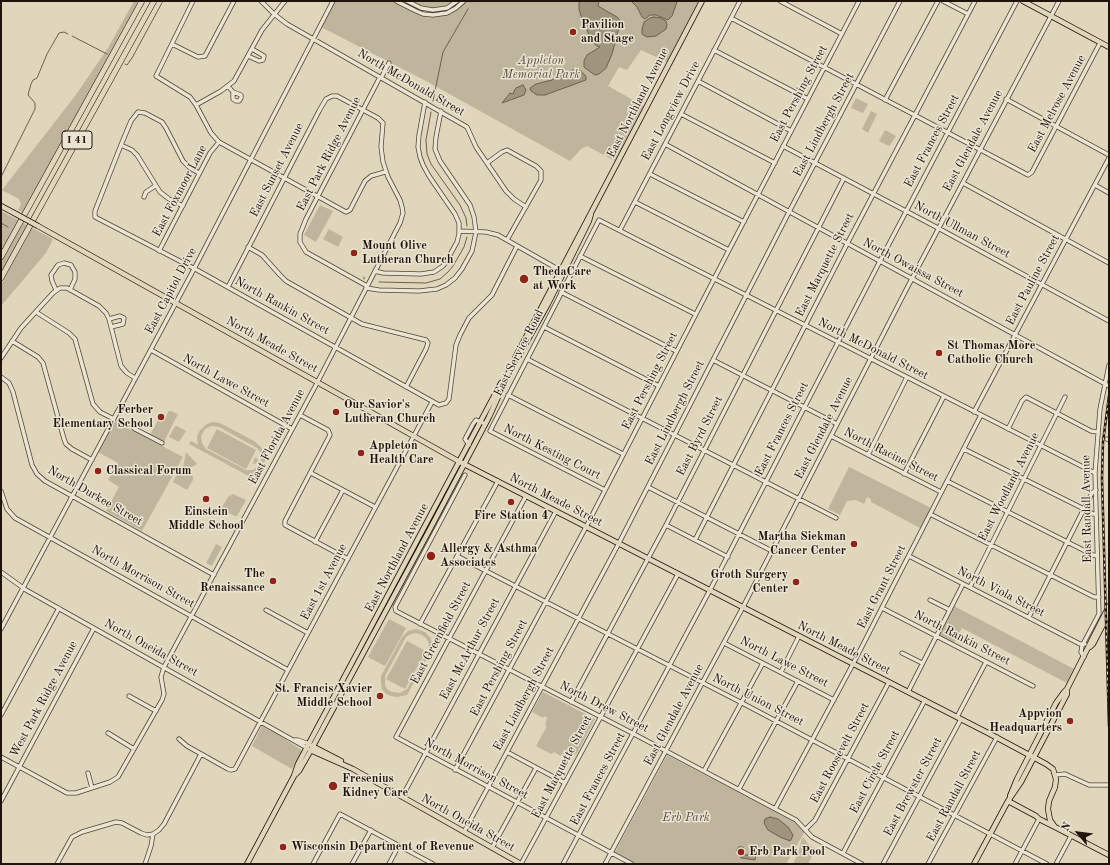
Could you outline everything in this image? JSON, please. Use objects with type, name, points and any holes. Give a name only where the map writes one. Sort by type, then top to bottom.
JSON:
[{"type":"highway","name":"I 41","points":[[1,257],[142,1]]},
{"type":"highway","name":"I 41","points":[[1,278],[154,1]]},
{"type":"main road","name":"East Northland Avenue","points":[[247,864],[294,776],[302,767],[310,747],[462,463],[502,383],[523,349],[562,271],[590,221],[591,214],[702,1]]},
{"type":"main road","points":[[1023,1],[1109,47]]},
{"type":"main road","name":"North Meade Street","points":[[1,206],[176,302],[462,463],[997,737],[1051,767],[1055,775]]},
{"type":"main road","name":"East Northland Avenue","points":[[462,463],[469,445],[483,423]]},
{"type":"main road","points":[[1090,647],[1090,642],[1109,606]]},
{"type":"main road","points":[[974,864],[1017,788],[1052,711],[1067,689],[1109,613]]},
{"type":"main road","points":[[1032,756],[1067,694],[1067,689]]},
{"type":"main road","points":[[1052,711],[1054,712],[1053,719]]},
{"type":"main road","name":"North Oneida Street","points":[[310,747],[340,760],[343,764],[492,848],[513,862],[521,864]]},
{"type":"main road","points":[[1055,775],[1055,787],[1048,809],[1050,820],[1055,827]]},
{"type":"main road","points":[[1009,800],[1039,819],[1109,855]]},
{"type":"street","points":[[194,1],[156,76],[186,94],[196,105],[211,133],[218,142],[344,212],[348,211],[365,181],[371,176],[385,172]]},
{"type":"street","points":[[172,44],[198,58],[206,56],[234,1]]},
{"type":"street","name":"North McDonald Street","points":[[261,1],[287,24],[314,38],[467,127],[476,147],[511,196],[526,207]]},
{"type":"street","points":[[196,105],[228,86],[236,78],[262,30],[285,1]]},
{"type":"street","name":"East Capitol Drive","points":[[1,629],[194,269],[333,1]]},
{"type":"street","points":[[396,1],[416,11],[433,15],[447,13],[464,1]]},
{"type":"street","points":[[407,1],[421,8],[433,10],[444,9],[457,1]]},
{"type":"street","name":"East Longview Drive","points":[[620,230],[740,1]]},
{"type":"street","points":[[780,1],[842,34]]},
{"type":"street","name":"East Pershing Street","points":[[455,770],[586,527],[695,314],[859,1]]},
{"type":"street","name":"East Lindbergh Street","points":[[464,832],[619,543],[814,163],[900,1]]},
{"type":"street","points":[[885,100],[938,1]]},
{"type":"street","points":[[944,1],[968,14]]},
{"type":"street","name":"East Marquette Street","points":[[695,540],[771,390],[975,1]]},
{"type":"street","name":"East Frances Street","points":[[563,864],[728,557],[804,407],[1017,1]]},
{"type":"street","name":"East Glendale Avenue","points":[[605,864],[772,552],[938,228],[1059,1]]},
{"type":"street","points":[[731,18],[980,149]]},
{"type":"street","name":"East Melrose Avenue","points":[[980,149],[1026,174],[1030,174],[1100,43]]},
{"type":"street","points":[[248,56],[258,61],[263,60],[264,56],[252,48]]},
{"type":"street","points":[[714,50],[808,99]]},
{"type":"street","name":"East Park Ridge Avenue","points":[[367,287],[309,254],[300,242],[301,230],[388,63]]},
{"type":"street","points":[[698,82],[791,131]]},
{"type":"street","points":[[228,86],[233,92]]},
{"type":"street","name":"East Sunset Avenue","points":[[228,287],[326,99],[332,96],[337,96],[363,109]]},
{"type":"street","points":[[1006,99],[1109,157]]},
{"type":"street","points":[[375,271],[383,273],[421,274],[434,272],[443,266],[457,242],[459,223],[456,214],[429,176],[420,157],[418,147],[419,135],[425,102]]},
{"type":"street","name":"East Florida Avenue","points":[[164,667],[318,382],[398,228],[402,212],[400,200],[385,172],[381,147],[383,123],[378,118],[363,109]]},
{"type":"street","points":[[367,287],[379,290],[426,291],[437,289],[446,285],[455,278],[472,251],[476,232],[474,217],[470,205],[442,165],[436,153],[436,137],[441,111]]},
{"type":"street","points":[[183,206],[166,197],[155,186],[137,155],[132,150],[121,145],[131,121],[138,113],[145,113],[162,122],[183,161],[199,174]]},
{"type":"street","points":[[681,114],[775,163]]},
{"type":"street","name":"East Foxmoor Lane","points":[[159,251],[210,153],[218,142]]},
{"type":"street","name":"North Owaissa Street","points":[[665,144],[1109,386]]},
{"type":"street","name":"North Rankin Street","points":[[121,145],[95,211],[96,218],[228,287],[432,402]]},
{"type":"street","name":"North Ullman Street","points":[[783,146],[1109,321]]},
{"type":"street","points":[[487,163],[507,150],[540,169],[542,174],[526,207],[507,240]]},
{"type":"street","name":"East Pauline Street","points":[[974,412],[1109,157]]},
{"type":"street","points":[[650,174],[744,222]]},
{"type":"street","name":"East Byrd Street","points":[[571,702],[666,525],[844,178]]},
{"type":"street","points":[[963,183],[1109,263]]},
{"type":"street","points":[[1095,185],[1109,193]]},
{"type":"street","points":[[144,197],[146,192],[155,186]]},
{"type":"street","points":[[635,202],[729,250]]},
{"type":"street","name":"North McDonald Street","points":[[599,220],[1095,473]]},
{"type":"street","name":"East Service Road","points":[[490,431],[599,220]]},
{"type":"street","points":[[459,231],[495,234],[562,271]]},
{"type":"street","points":[[432,402],[439,405],[446,404],[451,388],[458,340],[470,318],[492,294],[517,246]]},
{"type":"street","points":[[248,247],[262,255],[286,281],[350,318],[365,325],[427,341],[426,349],[406,387]]},
{"type":"street","points":[[580,256],[695,314]]},
{"type":"street","points":[[56,290],[51,275],[56,267],[64,263],[71,265],[75,272],[75,278],[70,290]]},
{"type":"street","points":[[1,358],[12,341],[36,312],[56,290],[63,288],[70,290],[102,308],[109,319],[121,366],[127,373],[136,378]]},
{"type":"street","points":[[562,292],[676,351]]},
{"type":"street","points":[[36,312],[69,333],[75,339],[93,404],[100,412],[114,419]]},
{"type":"street","points":[[109,319],[120,316],[124,318],[122,324],[111,327]]},
{"type":"street","points":[[544,327],[659,386]]},
{"type":"street","points":[[12,341],[38,357],[43,363],[66,444],[92,460]]},
{"type":"street","name":"North Lawe Street","points":[[150,350],[292,429]]},
{"type":"street","points":[[527,359],[836,518]]},
{"type":"street","name":"North Racine Street","points":[[713,360],[837,424]]},
{"type":"street","name":"East Randall Avenue","points":[[1084,657],[1081,649],[1082,644],[1098,618],[1099,597],[1095,473],[1098,432],[1109,365]]},
{"type":"street","name":"North Durkee Street","points":[[1,377],[9,383],[13,392],[34,470],[45,481],[73,495],[214,575]]},
{"type":"street","points":[[868,455],[907,377]]},
{"type":"street","points":[[508,395],[623,454]]},
{"type":"street","points":[[904,474],[944,396]]},
{"type":"street","name":"East Woodland Avenue","points":[[970,587],[1066,397]]},
{"type":"street","points":[[1008,429],[1025,398],[1091,431],[1098,432]]},
{"type":"street","name":"East 1st Avenue","points":[[201,754],[228,769],[233,770],[237,767],[432,402]]},
{"type":"street","points":[[300,414],[328,430],[330,438],[285,521],[285,524],[288,528],[348,559]]},
{"type":"street","name":"East Grant Street","points":[[775,809],[853,664],[981,415]]},
{"type":"street","points":[[129,423],[135,429],[162,443]]},
{"type":"street","name":"North Kesting Court","points":[[490,431],[605,490]]},
{"type":"street","name":"North Racine Street","points":[[831,436],[941,492]]},
{"type":"street","points":[[964,448],[1092,514],[1096,514]]},
{"type":"street","points":[[311,473],[376,507]]},
{"type":"street","name":"North Drew Street","points":[[465,476],[400,597],[395,610],[397,612],[542,686],[796,820],[812,837],[862,864]]},
{"type":"street","points":[[420,624],[498,481]]},
{"type":"street","name":"North Racine Street","points":[[947,481],[1093,556],[1097,556]]},
{"type":"street","points":[[648,487],[772,552]]},
{"type":"street","name":"North Morrison Street","points":[[1,490],[7,510],[12,515],[288,670]]},
{"type":"street","points":[[316,542],[343,490]]},
{"type":"street","points":[[1029,617],[1092,493],[1096,490]]},
{"type":"street","name":"East Greenfield Street","points":[[396,737],[526,496]]},
{"type":"street","name":"East McArthur Street","points":[[402,797],[556,511]]},
{"type":"street","points":[[930,514],[1094,597],[1099,597]]},
{"type":"street","points":[[666,525],[728,557]]},
{"type":"street","name":"North Union Street","points":[[458,556],[741,702],[1047,864]]},
{"type":"street","name":"North Viola Street","points":[[909,556],[1082,644]]},
{"type":"street","name":"North Oneida Street","points":[[1,572],[23,588],[261,721],[294,740],[296,743],[310,747]]},
{"type":"street","name":"East Marquette Street","points":[[521,864],[678,574]]},
{"type":"street","points":[[908,692],[964,584]]},
{"type":"street","points":[[930,600],[950,610]]},
{"type":"street","points":[[1,715],[59,608]]},
{"type":"street","name":"North Rankin Street","points":[[882,608],[1033,686]]},
{"type":"street","points":[[266,610],[308,633]]},
{"type":"street","name":"West Park Ridge Avenue","points":[[1,801],[94,628]]},
{"type":"street","points":[[780,672],[800,636]]},
{"type":"street","name":"North Lawe Street","points":[[724,643],[834,700]]},
{"type":"street","points":[[1082,644],[1090,647]]},
{"type":"street","points":[[902,653],[922,663]]},
{"type":"street","name":"East Brewster Street","points":[[883,864],[920,796],[986,662]]},
{"type":"street","points":[[704,771],[763,663]]},
{"type":"street","points":[[1,756],[67,793],[76,793],[116,779],[163,697],[164,690],[161,679],[164,667]]},
{"type":"street","points":[[739,790],[798,681]]},
{"type":"street","name":"East Roosevelt Street","points":[[805,830],[815,820],[889,682]]},
{"type":"street","points":[[129,696],[156,711]]},
{"type":"street","name":"East Circle Street","points":[[843,853],[925,700]]},
{"type":"street","points":[[108,733],[134,749]]},
{"type":"street","name":"North Morrison Street","points":[[396,737],[632,864]]},
{"type":"street","name":"East Randall Street","points":[[928,864],[997,737]]},
{"type":"street","points":[[145,864],[153,834],[164,824],[201,754],[187,746],[179,739]]},
{"type":"street","points":[[506,752],[565,783]]},
{"type":"street","points":[[492,848],[536,768]]},
{"type":"street","points":[[88,773],[92,788]]},
{"type":"street","points":[[1055,775],[1065,774],[1089,785],[1109,785]]},
{"type":"street","points":[[313,864],[340,814],[433,864]]},
{"type":"street","points":[[1015,864],[1039,819]]},
{"type":"street","points":[[57,864],[72,837],[82,832],[116,822],[125,824],[143,834],[153,834]]},
{"type":"street","points":[[352,864],[370,830]]},
{"type":"street","points":[[1056,864],[1072,836]]},
{"type":"street","points":[[389,864],[399,845]]},
{"type":"green space","points":[[134,1],[139,1],[22,212],[18,210],[21,204],[19,199],[2,190],[75,96],[108,48]]},
{"type":"green space","name":"Appleton Memorial Park","points":[[335,1],[699,2],[667,62],[641,50],[627,70],[619,67],[608,86],[644,106],[615,161],[587,146],[581,149],[570,161],[426,81],[321,27]]},
{"type":"green space","points":[[856,98],[868,104],[863,113],[851,108]]},
{"type":"green space","points":[[871,111],[877,114],[868,133],[862,129]]},
{"type":"green space","points":[[885,130],[896,136],[889,146],[879,141]]},
{"type":"green space","points":[[320,205],[333,211],[316,242],[304,235]]},
{"type":"green space","points":[[1,211],[18,220],[1,250]]},
{"type":"green space","points":[[23,223],[27,225],[1,272],[1,263]]},
{"type":"green space","points":[[32,228],[53,239],[46,253],[1,306],[1,285]]},
{"type":"green space","points":[[329,229],[343,237],[338,247],[323,239]]},
{"type":"green space","points":[[169,411],[178,414],[163,444],[149,437],[159,418],[164,420]]},
{"type":"green space","points":[[115,421],[183,457],[142,531],[106,511],[119,487],[108,480],[118,463],[98,452]]},
{"type":"green space","points":[[213,422],[220,423],[254,441],[261,447],[265,455],[265,462],[260,469],[252,474],[260,479],[258,481],[189,444],[191,441],[198,445],[197,437],[200,430],[207,424]],"holes":[[[211,426],[219,427],[257,448],[261,453],[261,461],[260,463],[256,457],[253,464],[259,463],[259,465],[253,470],[246,470],[206,449],[202,443],[201,436],[205,429]]]},
{"type":"green space","points":[[175,426],[186,431],[179,442],[169,437]]},
{"type":"green space","points":[[217,429],[256,450],[246,469],[207,448]]},
{"type":"green space","points":[[186,452],[197,464],[186,468],[193,477],[193,480],[187,490],[173,482],[181,466],[183,467]]},
{"type":"green space","points":[[849,467],[931,508],[920,528],[871,502],[871,499],[867,497],[864,504],[856,500],[847,501],[840,515],[828,509]]},
{"type":"green space","points":[[233,494],[246,500],[237,516],[221,509],[228,497]]},
{"type":"green space","points":[[216,544],[222,547],[212,566],[206,563]]},
{"type":"green space","points":[[954,606],[1074,669],[1067,683],[962,628],[954,643],[940,636]]},
{"type":"green space","points":[[389,619],[406,628],[385,666],[368,657]]},
{"type":"green space","points":[[416,629],[425,632],[430,637],[432,642],[433,641],[436,643],[407,695],[397,697],[391,696],[386,694],[382,689],[381,676],[402,637],[408,631]],"holes":[[[416,633],[427,639],[429,644],[428,650],[407,689],[400,693],[392,692],[387,689],[385,685],[385,676],[406,637]]]},
{"type":"green space","points":[[407,641],[426,651],[405,689],[386,679]]},
{"type":"green space","points":[[543,692],[595,719],[577,753],[569,758],[565,755],[564,758],[554,752],[551,754],[536,746],[547,726],[545,725],[547,718],[544,716],[543,718],[532,712]]},
{"type":"green space","points":[[262,726],[300,749],[302,752],[292,769],[252,746]]},
{"type":"green space","name":"Erb Park","points":[[667,755],[798,824],[804,833],[786,864],[636,864],[615,852]]},
{"type":"green space","points":[[803,837],[809,845],[816,849],[808,864],[793,864],[798,853]]},
{"type":"shaded area","points":[[579,1],[599,1],[598,6],[620,20],[612,54],[606,68],[599,74],[595,75],[584,67],[584,61],[587,55],[600,47],[592,42],[581,16]]},
{"type":"shaded area","points":[[631,1],[677,2],[672,16],[668,20],[656,15],[650,15],[645,19]]},
{"type":"shaded area","points":[[654,17],[661,18],[666,21],[666,29],[656,36],[647,37],[642,34],[644,22]]},
{"type":"shaded area","points":[[577,68],[586,76],[586,80],[545,95],[537,95],[531,91],[530,88],[536,84],[552,80]]},
{"type":"shaded area","points":[[523,85],[526,90],[524,95],[502,103],[510,93],[513,94],[516,88]]},
{"type":"shaded area","points":[[770,817],[778,819],[788,827],[793,835],[790,841],[768,830],[764,823],[765,819]]},
{"type":"shaded area","points":[[739,847],[743,847],[743,851],[747,856],[748,854],[756,855],[755,860],[741,858],[739,852],[736,851]]},
{"type":"waterway","points":[[125,64],[127,65],[132,58],[163,1]]},
{"type":"waterway","points":[[433,101],[443,52],[468,9]]},
{"type":"waterway","points":[[1,177],[35,109],[35,103],[28,95],[31,84],[33,80],[37,78],[47,54],[59,33],[64,32],[68,34]]},
{"type":"waterway","points":[[72,36],[107,54]]},
{"type":"waterway","points":[[431,112],[426,140],[427,154],[431,164],[460,205],[466,218],[467,226]]},
{"type":"waterway","points":[[1,223],[8,227]]},
{"type":"waterway","points":[[379,282],[426,283],[440,279],[453,266],[464,247],[467,237]]},
{"type":"railway","points":[[1109,396],[1103,442],[1102,478],[1109,726]]},
{"type":"place","name":"Pavilion and Stage","points":[[573,32]]},
{"type":"place","name":"Mount Olive Lutheran Church","points":[[354,253]]},
{"type":"place","name":"ThedaCare at Work","points":[[524,279]]},
{"type":"place","name":"St Thomas More Catholic Church","points":[[939,353]]},
{"type":"place","name":"Our Savior's Lutheran Church","points":[[336,412]]},
{"type":"place","name":"Ferber Elementary School","points":[[161,417]]},
{"type":"place","name":"Appleton Health Care","points":[[361,453]]},
{"type":"place","name":"Classical Forum","points":[[98,471]]},
{"type":"place","name":"Einstein Middle School","points":[[206,499]]},
{"type":"place","name":"Fire Station 4","points":[[511,502]]},
{"type":"place","name":"Martha Siekman Cancer Center","points":[[854,544]]},
{"type":"place","name":"Allergy & Asthma Associates","points":[[431,556]]},
{"type":"place","name":"The Renaissance","points":[[273,581]]},
{"type":"place","name":"Groth Surgery Center","points":[[796,582]]},
{"type":"place","name":"St. Francis Xavier Middle School","points":[[380,696]]},
{"type":"place","name":"Appvion Headquarters","points":[[1070,721]]},
{"type":"place","name":"Fresenius Kidney Care","points":[[333,786]]},
{"type":"place","name":"Wisconsin Department of Revenue","points":[[283,847]]},
{"type":"place","name":"Erb Park Pool","points":[[741,852]]}]
